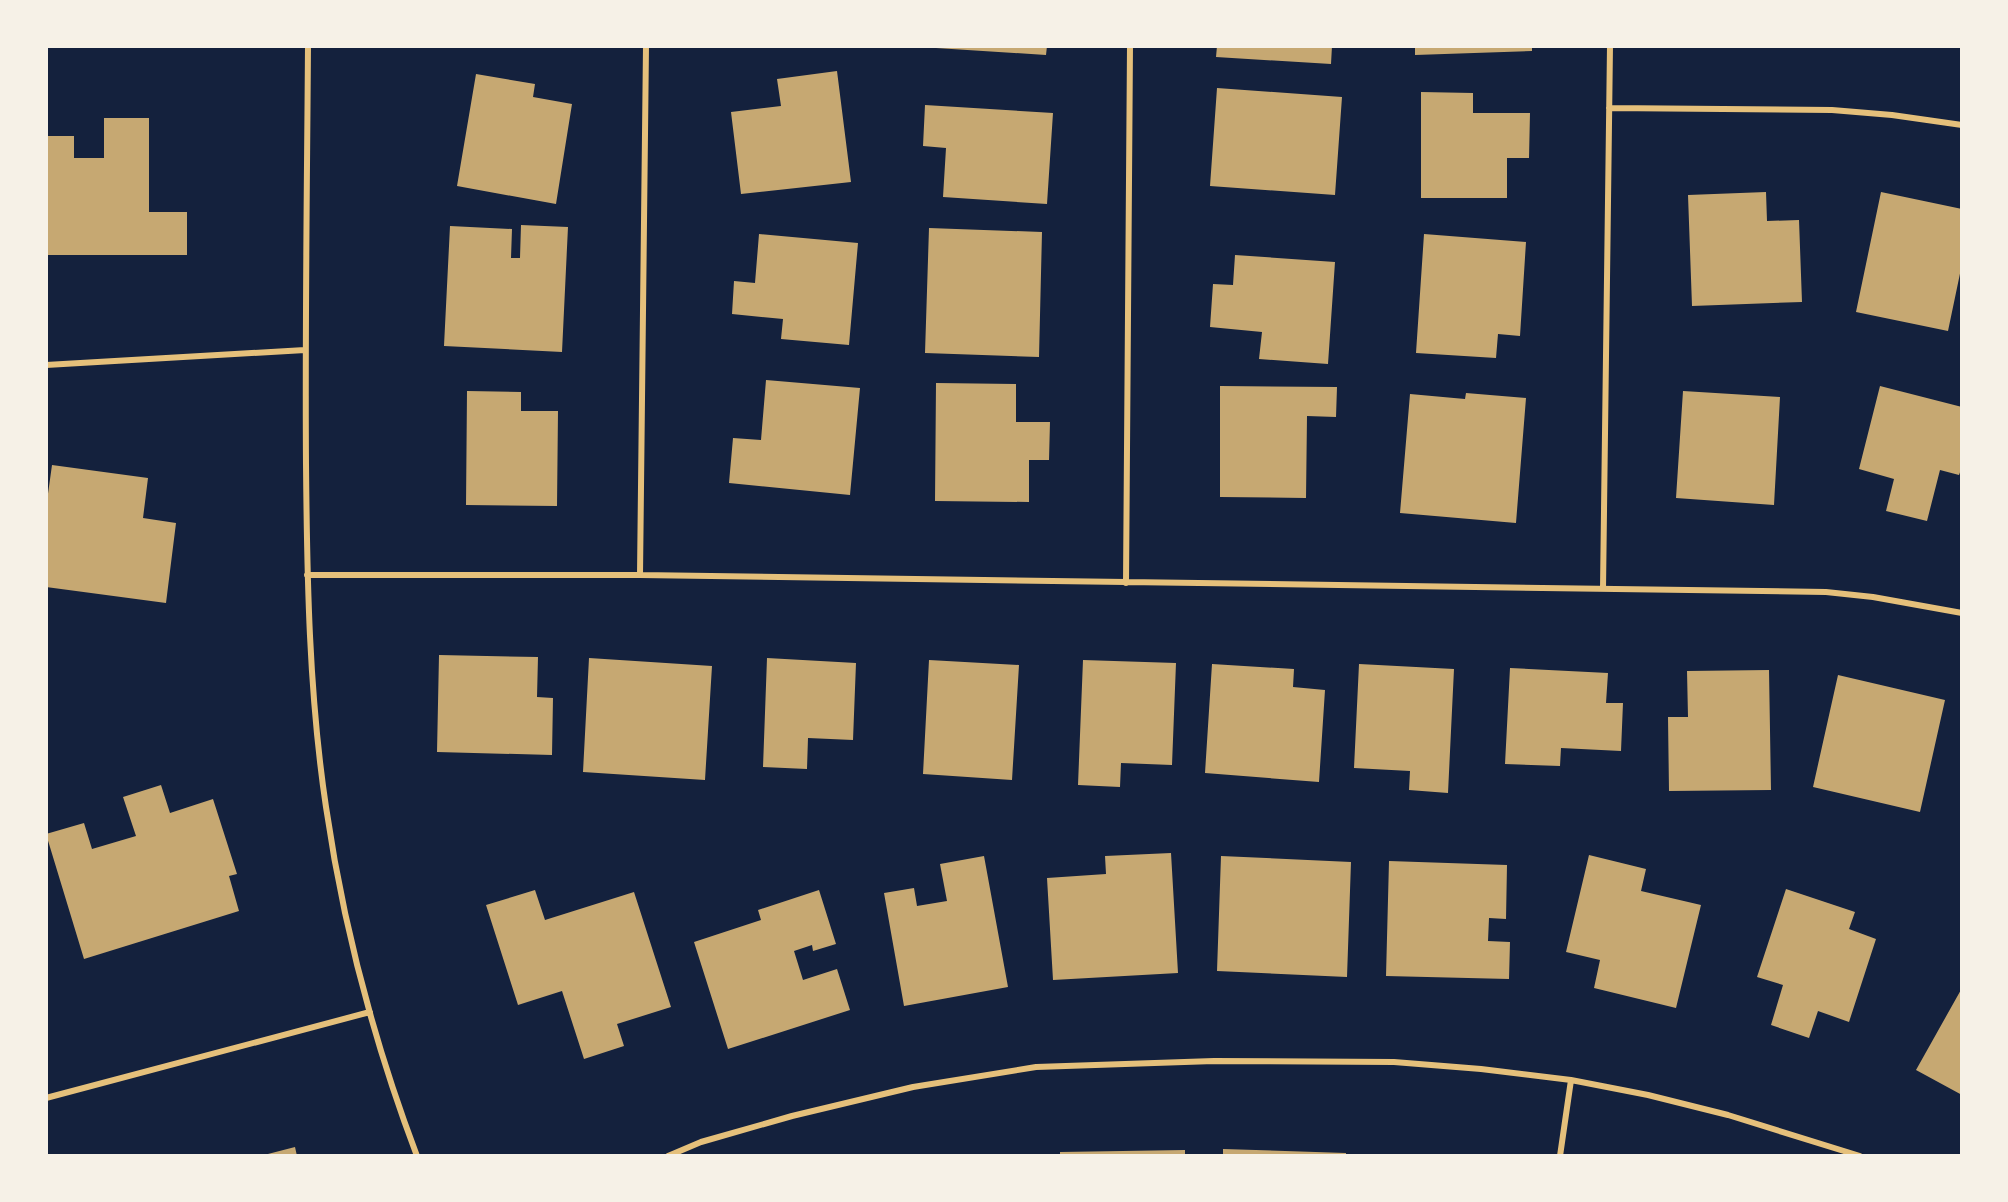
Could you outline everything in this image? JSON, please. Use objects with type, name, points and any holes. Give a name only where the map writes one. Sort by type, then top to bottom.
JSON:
[{"type":"street","points":[[308,46],[305,350],[307,575],[314,690],[326,807],[346,911],[370,1012],[417,1155]]},
{"type":"street","points":[[640,575],[646,46]]},
{"type":"street","points":[[1126,583],[1130,46]]},
{"type":"street","points":[[1603,590],[1610,46]]},
{"type":"street","points":[[1609,108],[1832,110],[1892,115],[1962,125]]},
{"type":"street","points":[[46,365],[305,350]]},
{"type":"street","points":[[307,575],[640,575],[1826,592],[1873,597],[1962,613]]},
{"type":"street","points":[[46,1098],[370,1012]]},
{"type":"street","points":[[668,1155],[700,1142],[913,1087],[1036,1067],[1214,1061],[1394,1062],[1482,1069],[1571,1080],[1648,1095],[1728,1115],[1860,1155]]},
{"type":"street","points":[[1560,1155],[1571,1080]]},
{"type":"building","points":[[936,46],[1047,46],[1046,55],[936,48]]},
{"type":"building","points":[[1217,46],[1332,46],[1331,64],[1216,57]]},
{"type":"building","points":[[1415,46],[1532,46],[1532,51],[1415,55]]},
{"type":"building","points":[[837,71],[851,182],[741,194],[731,112],[781,106],[777,79]]},
{"type":"building","points":[[476,74],[535,84],[533,97],[572,104],[556,204],[457,186]]},
{"type":"building","points":[[1217,88],[1342,97],[1335,195],[1210,186]]},
{"type":"building","points":[[1421,92],[1473,93],[1473,113],[1530,113],[1529,158],[1507,158],[1507,198],[1421,198]]},
{"type":"building","points":[[925,105],[1053,113],[1047,204],[943,197],[946,148],[923,146]]},
{"type":"building","points":[[104,118],[149,118],[149,212],[187,212],[187,255],[46,255],[46,136],[74,136],[74,158],[104,158]]},
{"type":"building","points":[[1766,192],[1767,221],[1799,220],[1802,302],[1692,306],[1688,195]]},
{"type":"building","points":[[1881,192],[1962,209],[1962,264],[1948,331],[1856,312]]},
{"type":"building","points":[[521,225],[568,227],[562,352],[444,346],[450,226],[512,229],[511,258],[520,258]]},
{"type":"building","points":[[929,228],[1042,232],[1039,357],[925,353]]},
{"type":"building","points":[[759,234],[858,243],[849,345],[781,339],[783,319],[732,314],[734,281],[755,283]]},
{"type":"building","points":[[1424,234],[1526,242],[1520,336],[1498,334],[1496,358],[1416,353]]},
{"type":"building","points":[[1235,255],[1335,262],[1328,364],[1259,359],[1262,332],[1210,327],[1213,284],[1233,285]]},
{"type":"building","points":[[766,380],[860,388],[850,495],[729,483],[733,438],[761,440]]},
{"type":"building","points":[[936,383],[1016,384],[1016,422],[1050,422],[1049,460],[1029,460],[1029,502],[935,501]]},
{"type":"building","points":[[1220,386],[1337,387],[1336,417],[1307,416],[1306,498],[1220,497]]},
{"type":"building","points":[[1880,386],[1962,407],[1962,467],[1959,475],[1940,470],[1927,521],[1886,511],[1894,479],[1859,469]]},
{"type":"building","points":[[467,391],[521,392],[521,411],[558,411],[557,506],[466,505]]},
{"type":"building","points":[[1683,391],[1780,397],[1774,505],[1676,498]]},
{"type":"building","points":[[1466,393],[1526,398],[1516,523],[1400,513],[1410,394],[1465,399]]},
{"type":"building","points":[[52,465],[148,478],[143,518],[176,523],[166,603],[46,587],[46,508]]},
{"type":"building","points":[[439,655],[538,657],[537,697],[553,698],[552,755],[437,752]]},
{"type":"building","points":[[589,658],[712,666],[705,780],[583,772]]},
{"type":"building","points":[[767,658],[856,663],[853,740],[808,738],[807,769],[763,767]]},
{"type":"building","points":[[929,660],[1019,665],[1012,780],[923,774]]},
{"type":"building","points":[[1083,660],[1176,663],[1172,765],[1121,763],[1120,787],[1078,785]]},
{"type":"building","points":[[1212,664],[1294,669],[1293,687],[1325,690],[1319,782],[1205,773]]},
{"type":"building","points":[[1359,664],[1454,669],[1448,793],[1409,790],[1410,771],[1354,768]]},
{"type":"building","points":[[1510,668],[1608,673],[1606,703],[1623,703],[1621,751],[1561,748],[1560,766],[1505,764]]},
{"type":"building","points":[[1769,670],[1771,790],[1669,791],[1668,717],[1688,717],[1687,671]]},
{"type":"building","points":[[1838,675],[1945,700],[1920,812],[1813,787]]},
{"type":"building","points":[[161,785],[170,813],[213,799],[237,874],[229,876],[239,911],[84,959],[46,834],[84,823],[92,849],[136,836],[123,797]]},
{"type":"building","points":[[1171,853],[1178,973],[1053,980],[1047,878],[1106,874],[1105,856]]},
{"type":"building","points":[[1589,855],[1646,869],[1641,891],[1701,905],[1676,1008],[1594,988],[1600,960],[1566,952]]},
{"type":"building","points":[[984,856],[1008,987],[904,1006],[884,893],[914,888],[917,906],[947,901],[940,864]]},
{"type":"building","points":[[1221,856],[1351,862],[1347,977],[1217,971]]},
{"type":"building","points":[[1389,861],[1507,865],[1506,919],[1489,918],[1488,941],[1510,942],[1509,979],[1386,976]]},
{"type":"building","points":[[1786,889],[1855,912],[1849,929],[1876,939],[1849,1022],[1818,1011],[1809,1038],[1771,1025],[1783,985],[1757,977]]},
{"type":"building","points":[[535,890],[545,920],[634,892],[671,1007],[617,1024],[624,1046],[584,1059],[562,991],[518,1005],[486,905]]},
{"type":"building","points":[[819,890],[836,944],[813,951],[812,945],[794,951],[803,980],[837,969],[850,1010],[728,1049],[694,942],[761,920],[758,910]]},
{"type":"building","points":[[1962,988],[1962,1095],[1916,1070]]},
{"type":"building","points":[[295,1147],[297,1156],[264,1156],[264,1155]]},
{"type":"building","points":[[1223,1149],[1346,1153],[1346,1156],[1223,1156]]},
{"type":"building","points":[[1185,1150],[1185,1156],[1060,1156],[1060,1152]]}]
